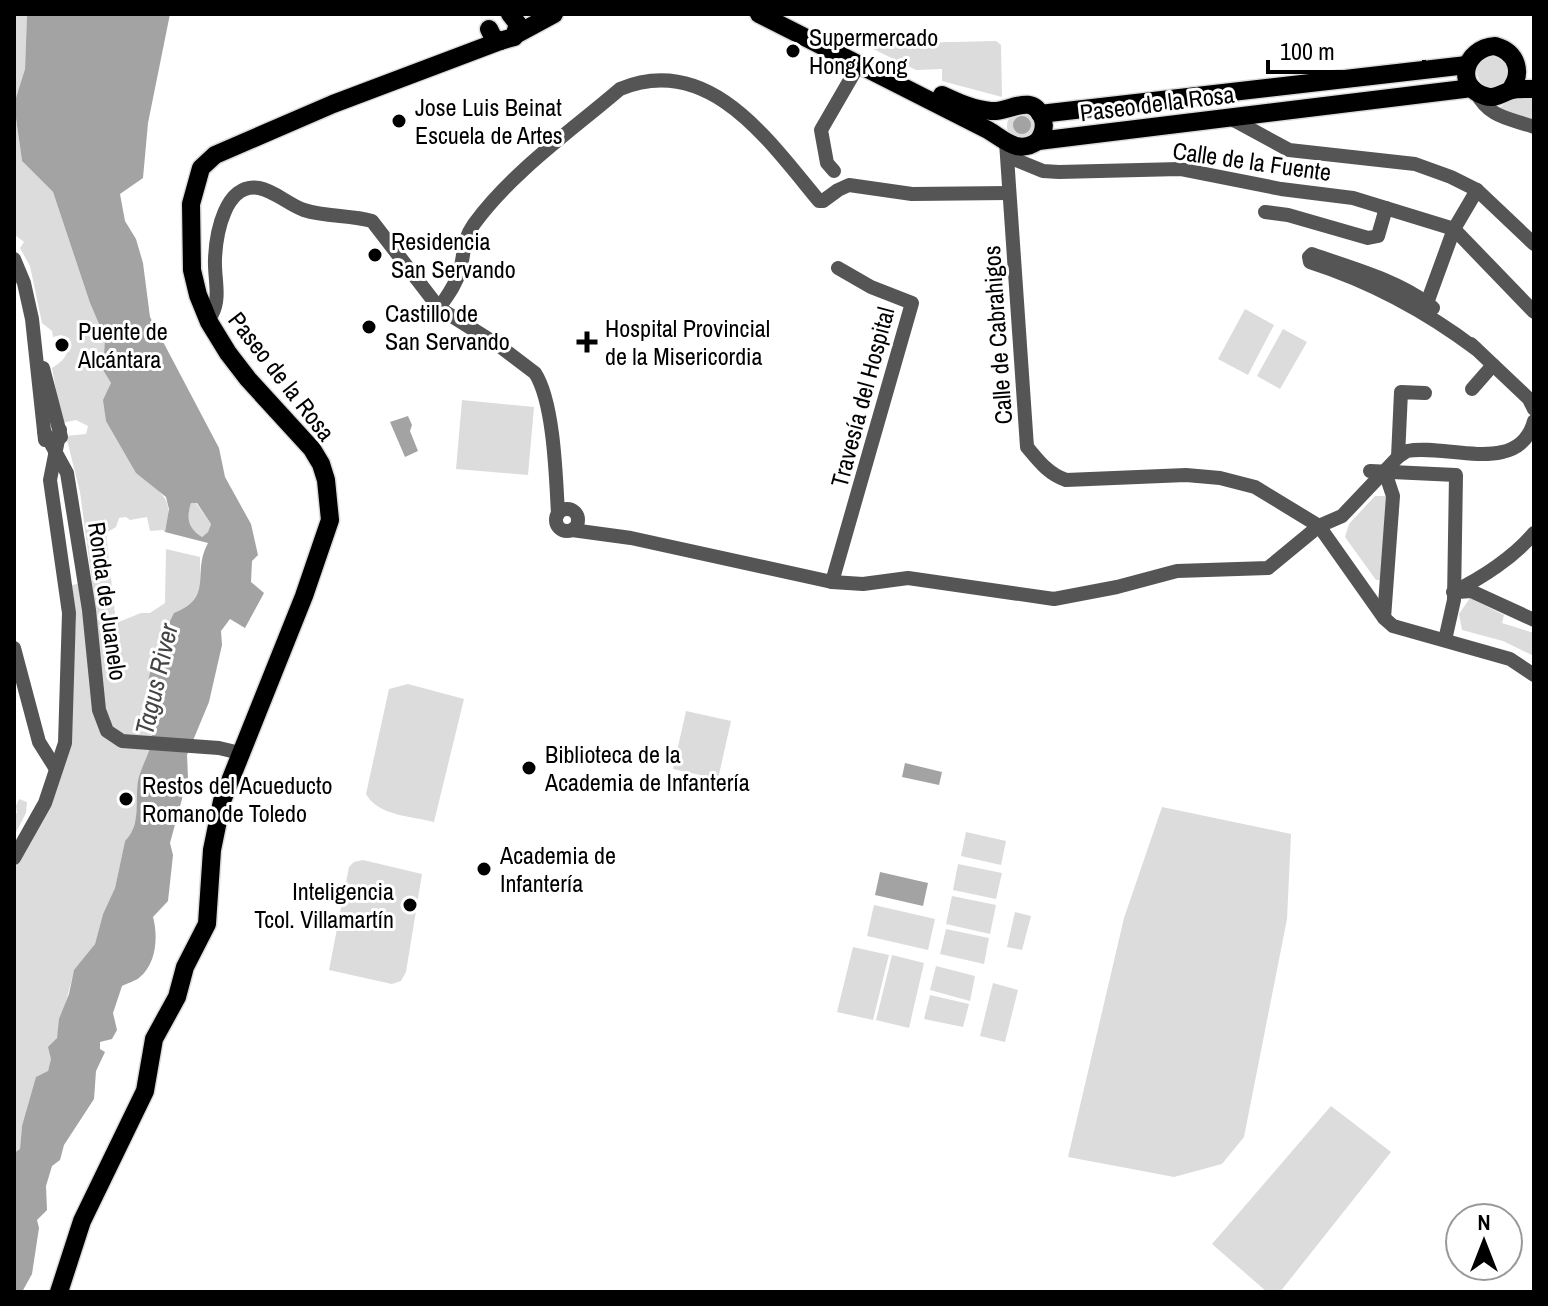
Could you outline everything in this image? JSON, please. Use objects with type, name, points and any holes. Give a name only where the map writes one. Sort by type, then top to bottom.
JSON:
[{"type":"main road","points":[[759,14],[1017,146]]},
{"type":"main road","name":"Paseo de la Rosa","points":[[787,14],[954,101],[995,112],[1024,104],[1040,114],[1467,65],[1477,50],[1485,46],[1504,49],[1525,64],[1509,91]]},
{"type":"main road","name":"Paseo de la Rosa","points":[[59,1292],[82,1221],[145,1091],[154,1039],[177,997],[185,967],[207,924],[213,837],[229,779],[330,520],[326,480],[312,449],[248,379],[223,346],[207,317],[192,270],[191,204],[196,178],[215,155],[472,50],[504,25],[546,17]]},
{"type":"main road","points":[[1467,65],[1467,77],[1474,90]]},
{"type":"main road","name":"Paseo de la Rosa","points":[[1017,146],[1474,90],[1489,97],[1509,91],[1534,89]]},
{"type":"main road","points":[[1007,109],[1000,120],[1000,133],[1017,146]]},
{"type":"main road","points":[[1017,146],[1044,128],[1040,114]]},
{"type":"street","points":[[834,171],[827,163],[821,130],[854,73]]},
{"type":"street","points":[[439,308],[454,284],[462,261],[463,245],[473,225],[494,201],[510,183],[620,89],[638,81],[659,78],[689,84],[715,95],[739,111],[819,201],[849,185],[912,194],[1009,188]]},
{"type":"street","points":[[1474,90],[1482,105],[1492,113],[1534,127]]},
{"type":"street","points":[[1232,119],[1289,150],[1415,164],[1477,190],[1534,244]]},
{"type":"street","name":"Calle de Cabrahigos","points":[[1017,146],[1009,188],[1027,447],[1056,477],[1066,480],[1186,475],[1220,478],[1263,491],[1319,526]]},
{"type":"street","name":"Calle de la Fuente","points":[[1017,146],[1043,171],[1180,169],[1281,189],[1353,198],[1454,229],[1534,312]]},
{"type":"street","points":[[207,317],[215,309],[215,259],[228,203],[237,193],[248,188],[261,188],[302,209],[372,221],[439,308],[498,345],[540,379],[547,407],[556,487],[569,518],[594,534],[631,538]]},
{"type":"street","points":[[1427,303],[1454,229],[1477,190]]},
{"type":"street","name":"Calle de la Fuente","points":[[1265,212],[1288,215],[1368,238],[1378,236],[1386,208]]},
{"type":"street","points":[[1476,349],[1449,329],[1349,275],[1310,262],[1309,257],[1312,254],[1370,274],[1413,293],[1427,303],[1476,349],[1529,399],[1534,409]]},
{"type":"street","points":[[14,259],[24,283],[36,351],[60,430],[67,473]]},
{"type":"street","name":"Travesía del Hospital","points":[[832,582],[912,303],[871,287],[838,268]]},
{"type":"street","points":[[430,295],[454,284]]},
{"type":"street","points":[[14,298],[32,319]]},
{"type":"street","points":[[14,858],[45,803],[65,743],[69,613],[35,364],[36,351]]},
{"type":"street","points":[[1472,389],[1493,365]]},
{"type":"street","points":[[1398,457],[1401,392],[1425,393]]},
{"type":"street","points":[[569,518],[631,538],[832,582],[863,584],[908,578],[1054,599],[1177,571],[1268,568],[1319,526],[1342,516],[1377,472],[1398,457],[1415,450],[1497,453],[1530,440],[1534,421]]},
{"type":"street","points":[[50,480],[60,430]]},
{"type":"street","name":"Ronda de Juanelo","points":[[44,431],[67,473],[89,610],[99,710],[111,735],[128,742],[219,748],[240,753]]},
{"type":"street","points":[[1377,472],[1456,475],[1454,600],[1445,640]]},
{"type":"street","points":[[1377,472],[1393,496],[1384,618]]},
{"type":"street","points":[[1319,526],[1384,618],[1393,626],[1510,659],[1534,675]]},
{"type":"street","points":[[1453,592],[1473,582],[1532,540]]},
{"type":"street","points":[[1453,592],[1471,591],[1534,620]]},
{"type":"street","points":[[14,648],[39,742],[56,769]]},
{"type":"shaded area","points":[[14,14],[27,14],[25,69],[14,104]]},
{"type":"shaded area","points":[[996,41],[1001,45],[1002,97],[942,81],[942,69],[916,70],[863,44]]},
{"type":"shaded area","points":[[1492,57],[1498,58],[1506,66],[1506,78],[1498,86],[1492,87],[1486,86],[1478,78],[1477,72],[1478,66],[1486,58]]},
{"type":"shaded area","points":[[1534,95],[1534,124],[1492,113],[1513,98]]},
{"type":"shaded area","points":[[14,104],[22,161],[53,192],[105,338],[103,370],[111,383],[104,400],[168,507],[165,532],[150,531],[147,517],[130,520],[126,517],[119,518],[116,527],[106,533],[116,623],[141,613],[150,613],[165,603],[166,549],[200,557],[200,591],[147,692],[153,736],[139,778],[136,818],[131,835],[125,841],[115,888],[103,914],[95,944],[74,971],[48,1071],[22,1126],[20,1149],[14,1153],[14,870],[52,802],[68,750],[76,620],[72,585],[92,581],[80,492],[66,436],[86,434],[88,426],[76,420],[62,423],[52,368],[66,356],[67,339],[61,335],[53,337],[52,331],[42,323],[30,266],[20,248],[24,242],[14,234]]},
{"type":"shaded area","points":[[1021,112],[1031,116],[1035,126],[1031,136],[1021,140],[1011,136],[1007,126],[1011,116]]},
{"type":"shaded area","points":[[1245,309],[1274,325],[1248,375],[1218,359]]},
{"type":"shaded area","points":[[1283,329],[1307,342],[1280,389],[1257,376]]},
{"type":"shaded area","points":[[462,400],[534,407],[528,475],[456,469]]},
{"type":"shaded area","points":[[1375,496],[1388,496],[1382,580],[1376,580],[1345,537],[1349,524]]},
{"type":"shaded area","points":[[191,503],[196,503],[211,524],[202,537],[189,523]]},
{"type":"shaded area","points":[[1470,598],[1504,615],[1502,623],[1534,633],[1534,656],[1503,641],[1462,630],[1459,614]]},
{"type":"shaded area","points":[[408,684],[464,699],[434,822],[387,811],[378,807],[366,794],[389,689]]},
{"type":"shaded area","points":[[686,711],[731,721],[718,779],[673,769]]},
{"type":"shaded area","points":[[19,799],[27,802],[26,813],[14,836],[14,813],[17,813]]},
{"type":"shaded area","points":[[1162,807],[1291,834],[1287,919],[1244,1137],[1222,1164],[1174,1177],[1068,1157],[1124,918]]},
{"type":"shaded area","points":[[966,832],[1006,841],[1001,865],[961,856]]},
{"type":"shaded area","points":[[363,860],[422,874],[406,972],[401,981],[392,984],[329,970],[349,867]]},
{"type":"shaded area","points":[[958,864],[1002,873],[996,899],[953,890]]},
{"type":"shaded area","points":[[952,896],[996,905],[990,934],[946,924]]},
{"type":"shaded area","points":[[874,905],[935,919],[928,950],[867,936]]},
{"type":"shaded area","points":[[1015,912],[1031,916],[1022,950],[1007,947]]},
{"type":"shaded area","points":[[946,929],[989,938],[984,964],[940,954]]},
{"type":"shaded area","points":[[853,947],[889,955],[873,1020],[837,1012]]},
{"type":"shaded area","points":[[892,955],[924,963],[909,1028],[876,1020]]},
{"type":"shaded area","points":[[936,966],[975,976],[970,1001],[930,990]]},
{"type":"shaded area","points":[[993,983],[1018,990],[1005,1042],[980,1036]]},
{"type":"shaded area","points":[[930,995],[969,1004],[963,1027],[924,1019]]},
{"type":"shaded area","points":[[1331,1106],[1391,1152],[1280,1292],[1267,1292],[1212,1244]]},
{"type":"water","name":"Tagus River","points":[[27,14],[170,14],[148,123],[143,178],[120,194],[125,221],[136,239],[143,263],[150,317],[219,448],[225,477],[251,524],[258,555],[252,561],[251,582],[264,593],[245,628],[230,619],[221,631],[222,645],[209,702],[187,755],[188,777],[170,843],[173,855],[168,901],[153,917],[156,940],[153,957],[140,977],[122,986],[113,1013],[117,1030],[112,1039],[100,1042],[100,1049],[105,1052],[96,1071],[94,1099],[64,1145],[60,1160],[52,1166],[46,1186],[47,1210],[37,1220],[39,1228],[32,1274],[22,1292],[14,1292],[14,1153],[20,1149],[22,1126],[36,1077],[48,1071],[51,1059],[48,1047],[57,1038],[59,1019],[74,970],[95,944],[103,914],[115,888],[125,841],[133,828],[138,781],[152,739],[147,695],[154,660],[174,613],[187,607],[198,592],[203,554],[208,543],[165,532],[169,509],[166,497],[136,473],[106,421],[103,400],[111,383],[103,370],[105,338],[53,192],[22,161],[14,104],[25,69]],"holes":[[[191,503],[197,503],[211,524],[202,537],[191,527],[189,518]]]},
{"type":"water","points":[[1022,116],[1031,125],[1022,134],[1013,125]]},
{"type":"water","points":[[408,416],[418,451],[405,457],[390,422]]},
{"type":"water","points":[[905,763],[942,772],[939,785],[902,777]]},
{"type":"water","points":[[880,872],[928,883],[923,906],[875,895]]},
{"type":"place","name":"Supermercado Hong Kong","points":[[793,51]]},
{"type":"place","name":"Jose Luis Beinat Escuela de Artes","points":[[399,121]]},
{"type":"place","name":"Residencia San Servando","points":[[375,255]]},
{"type":"place","name":"Castillo de San Servando","points":[[369,327]]},
{"type":"place","name":"Hospital Provincial de la Misericordia","points":[[587,342]]},
{"type":"place","name":"Puente de Alcántara","points":[[62,345]]},
{"type":"place","name":"Biblioteca de la Academia de Infantería","points":[[529,768]]},
{"type":"place","name":"Restos del Acueducto Romano de Toledo","points":[[126,799]]},
{"type":"place","name":"Academia de Infantería","points":[[484,869]]},
{"type":"place","name":"Inteligencia Tcol. Villamartín","points":[[410,905]]}]
